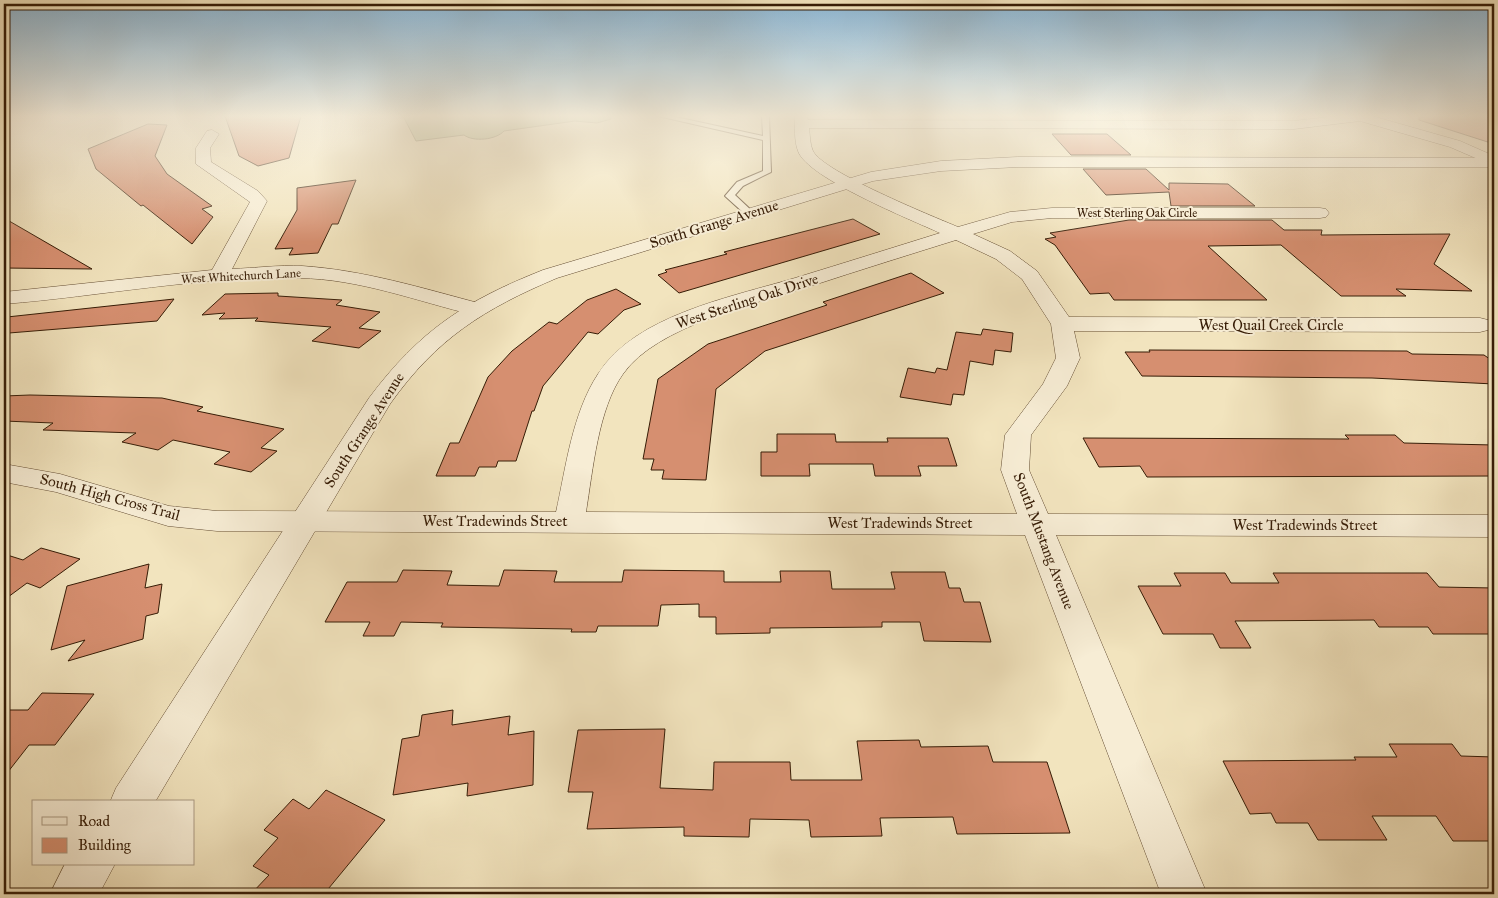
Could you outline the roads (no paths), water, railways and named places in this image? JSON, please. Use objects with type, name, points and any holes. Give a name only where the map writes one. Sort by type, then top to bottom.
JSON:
[{"type":"street","points":[[202,158],[204,164],[259,201],[219,275]]},
{"type":"street","name":"South Mustang Avenue","points":[[811,158],[847,183],[1003,255],[1030,275],[1062,324],[1068,358],[1054,386],[1018,434],[1015,470],[1184,894]]},
{"type":"street","name":"South Grange Avenue","points":[[132,800],[378,403],[399,374],[420,351],[474,309],[550,274],[847,183],[904,170],[1010,162],[1494,162]]},
{"type":"street","name":"West Sterling Oak Circle","points":[[957,234],[1010,217],[1052,213],[1320,213]]},
{"type":"street","name":"West Sterling Oak Drive","points":[[569,521],[593,415],[604,384],[618,363],[639,346],[668,328],[697,315],[957,234]]},
{"type":"street","name":"West Whitechurch Lane","points":[[4,298],[219,275],[300,272],[342,276],[380,284],[474,309]]},
{"type":"street","name":"West Quail Creek Circle","points":[[1062,324],[1480,325]]},
{"type":"street","name":"South High Cross Trail","points":[[4,473],[60,482],[168,516],[217,521],[306,521]]},
{"type":"street","name":"West Tradewinds Street","points":[[306,521],[1494,526]]},
{"type":"street","points":[[73,894],[91,866]]},
{"type":"lane","points":[[749,213],[734,202],[730,196],[731,191],[767,172],[767,158]]}]
